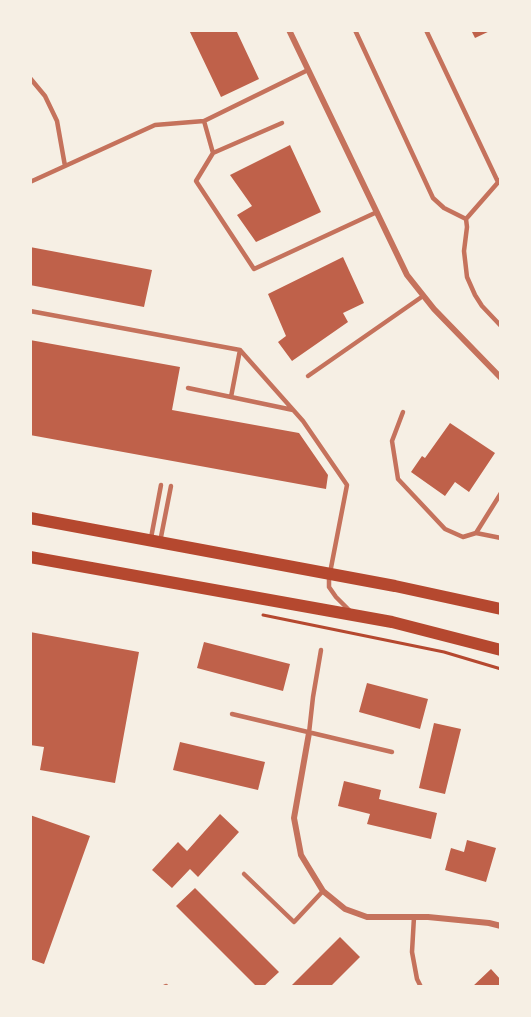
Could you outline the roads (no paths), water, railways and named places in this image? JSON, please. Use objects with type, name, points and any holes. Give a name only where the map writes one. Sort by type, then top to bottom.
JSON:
[{"type":"main road","points":[[30,518],[329,573],[501,609]]},
{"type":"main road","points":[[30,557],[392,622],[501,650]]},
{"type":"street","points":[[289,30],[406,275],[434,309],[501,378]]},
{"type":"street","points":[[309,733],[294,818],[301,855],[323,891],[345,909],[367,917],[414,917],[501,926]]},
{"type":"lane","points":[[355,30],[433,198],[444,208],[466,219]]},
{"type":"lane","points":[[426,30],[499,180],[466,219],[464,251],[467,277],[475,296],[501,326]]},
{"type":"lane","points":[[30,182],[155,125],[204,121],[308,70]]},
{"type":"lane","points":[[30,78],[45,96],[57,121],[65,166]]},
{"type":"lane","points":[[204,121],[213,153]]},
{"type":"lane","points":[[282,123],[213,153],[196,181],[254,268],[376,212]]},
{"type":"lane","points":[[308,376],[423,296]]},
{"type":"lane","points":[[30,311],[240,350],[303,421],[347,486],[329,573],[329,587],[354,615]]},
{"type":"lane","points":[[231,397],[240,350]]},
{"type":"lane","points":[[188,388],[293,410]]},
{"type":"lane","points":[[403,412],[392,441],[398,479],[445,529],[462,537],[476,533],[501,538]]},
{"type":"lane","points":[[155,541],[162,485]]},
{"type":"lane","points":[[155,541],[171,486]]},
{"type":"lane","points":[[476,533],[501,493]]},
{"type":"lane","points":[[309,733],[321,650]]},
{"type":"lane","points":[[232,714],[392,752]]},
{"type":"lane","points":[[244,874],[294,922],[323,891]]},
{"type":"lane","points":[[414,917],[412,952],[417,979],[422,987]]}]
